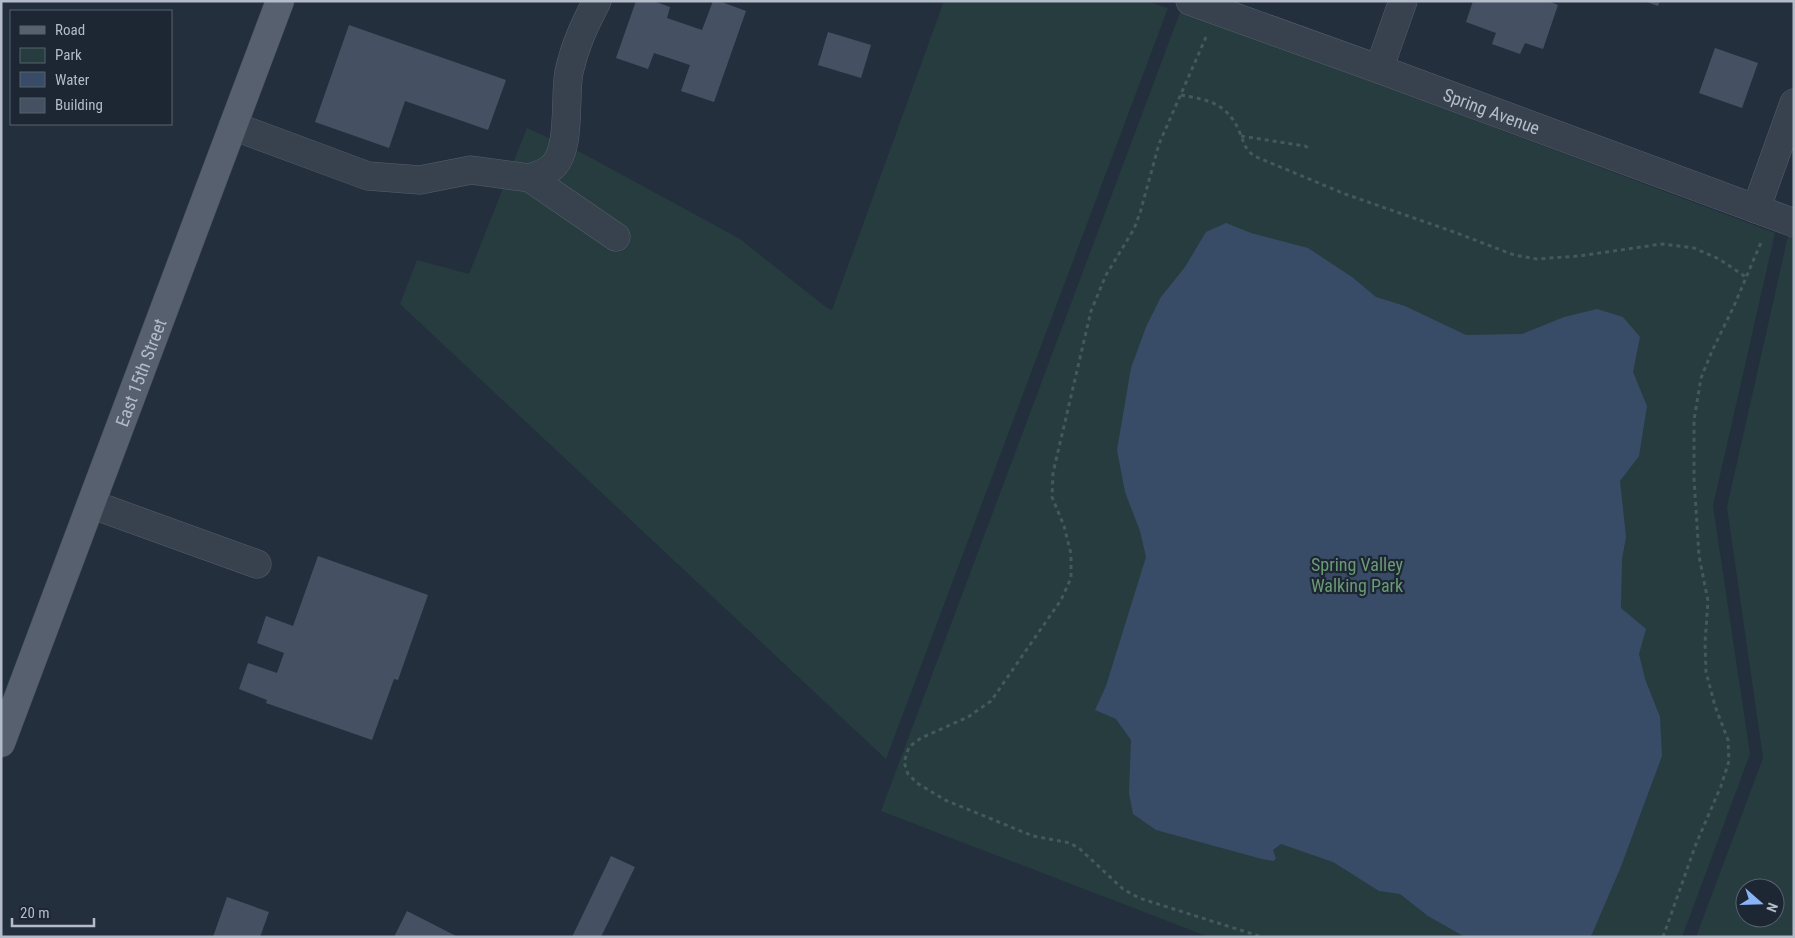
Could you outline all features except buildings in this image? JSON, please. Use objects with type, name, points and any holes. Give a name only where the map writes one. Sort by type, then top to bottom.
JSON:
[{"type":"main road","name":"East 15th Street","points":[[1,743],[280,1]]},
{"type":"street","points":[[530,178],[552,168],[562,152],[567,113],[568,74],[577,40],[597,1]]},
{"type":"street","name":"Spring Avenue","points":[[1190,1],[1774,216]]},
{"type":"street","points":[[1379,69],[1403,1]]},
{"type":"street","points":[[1774,216],[1794,103]]},
{"type":"street","points":[[233,126],[368,176],[420,180],[471,170],[530,178],[616,237]]},
{"type":"street","points":[[92,504],[257,564]]},
{"type":"path","points":[[1218,11],[1159,144],[1134,229],[1106,275],[1091,311],[1053,473],[1052,497],[1064,526],[1071,554],[1071,578],[1061,600],[991,701],[968,717],[921,738],[910,747],[904,762],[908,774],[917,783],[945,800],[1033,836],[1070,844],[1080,849],[1123,889],[1139,898],[1262,937]]},
{"type":"path","points":[[1181,94],[1216,104],[1231,115],[1246,150],[1254,156],[1345,194],[1514,255],[1537,259],[1579,256],[1662,244],[1694,248],[1718,259],[1746,277]]},
{"type":"path","points":[[1241,136],[1310,148]]},
{"type":"path","points":[[1664,937],[1696,844],[1721,786],[1729,761],[1728,740],[1715,706],[1706,672],[1705,643],[1708,601],[1698,556],[1694,479],[1694,420],[1701,378],[1774,216]]},
{"type":"green space","points":[[944,1],[1145,1],[1168,8],[886,759],[400,304],[417,260],[469,274],[527,128],[582,153],[740,239],[832,310]]},
{"type":"green space","name":"Spring Valley Walking Park","points":[[1181,10],[1775,233],[1713,506],[1750,754],[1682,937],[1209,937],[881,811]]},
{"type":"green space","points":[[1788,236],[1794,238],[1794,937],[1696,937],[1763,758],[1727,507]]},
{"type":"water","points":[[1226,223],[1251,233],[1308,248],[1352,277],[1376,297],[1405,306],[1466,335],[1522,334],[1564,317],[1597,309],[1623,317],[1640,337],[1633,372],[1647,406],[1639,456],[1620,481],[1626,537],[1622,559],[1621,608],[1646,629],[1639,654],[1645,679],[1660,717],[1662,756],[1620,869],[1589,937],[1465,937],[1428,916],[1400,894],[1379,891],[1333,862],[1281,844],[1273,850],[1276,859],[1273,861],[1262,859],[1156,830],[1133,814],[1129,793],[1131,740],[1116,719],[1095,710],[1106,686],[1146,557],[1140,531],[1125,492],[1117,450],[1131,368],[1146,327],[1161,297],[1185,267],[1206,232]]}]
